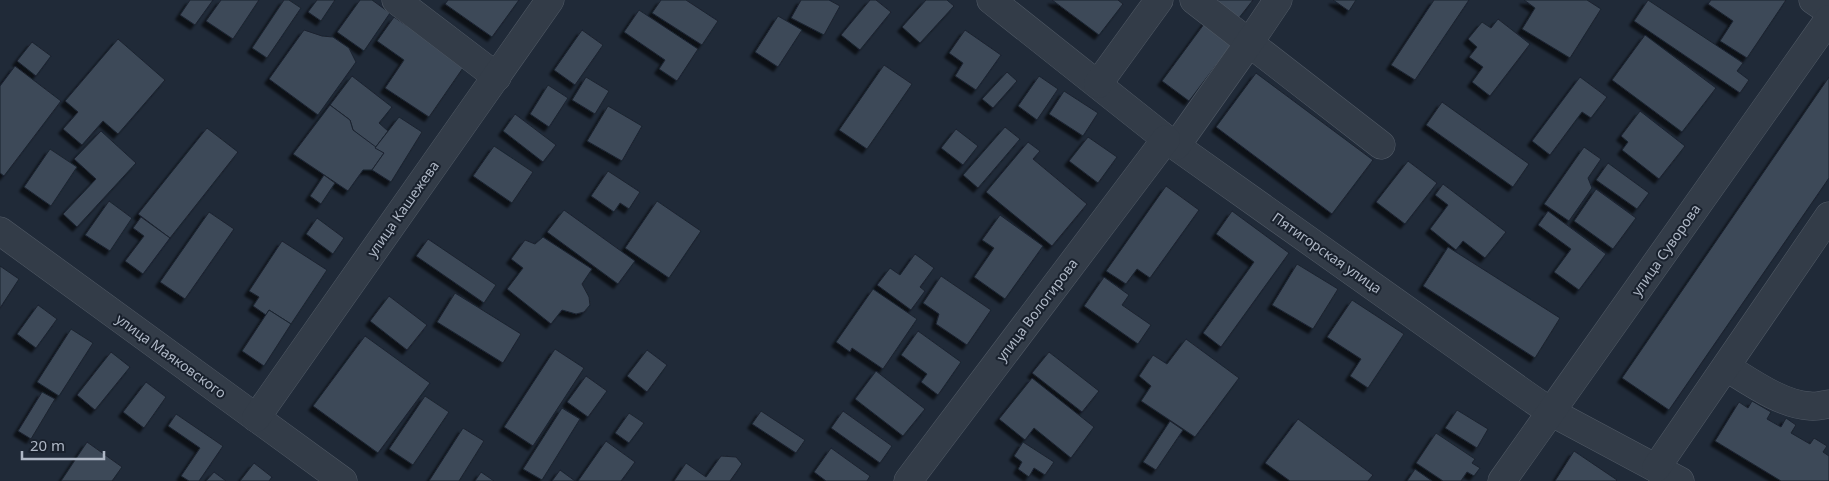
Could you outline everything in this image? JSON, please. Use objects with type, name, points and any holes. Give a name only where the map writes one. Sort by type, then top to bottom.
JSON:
[{"type":"street","points":[[396,0],[497,77]]},
{"type":"street","name":"улица Кашежева","points":[[256,418],[550,0]]},
{"type":"street","name":"Пятигорская улица","points":[[991,0],[1171,143],[1551,412],[1680,481]]},
{"type":"street","points":[[1098,84],[1159,0]]},
{"type":"street","points":[[1194,0],[1381,145]]},
{"type":"street","name":"улица Вологирова","points":[[908,481],[1249,44],[1278,0]]},
{"type":"street","points":[[1813,0],[1829,11]]},
{"type":"street","name":"улица Суворова","points":[[1502,481],[1829,19]]},
{"type":"street","points":[[1656,468],[1829,216]]},
{"type":"street","name":"улица Маяковского","points":[[0,231],[343,481]]},
{"type":"street","points":[[1726,367],[1794,404],[1810,406],[1829,404]]},
{"type":"building","points":[[190,0],[213,0],[195,25],[180,15]]},
{"type":"building","points":[[221,0],[259,0],[233,39],[206,21]]},
{"type":"building","points":[[284,0],[289,0],[301,8],[267,58],[252,48]]},
{"type":"building","points":[[317,0],[335,0],[321,21],[308,12]]},
{"type":"building","points":[[360,0],[372,0],[390,13],[364,51],[337,32]]},
{"type":"building","points":[[448,0],[519,0],[492,37],[445,4]]},
{"type":"building","points":[[661,0],[686,0],[718,21],[702,45],[652,13]]},
{"type":"building","points":[[801,0],[829,0],[840,6],[824,35],[791,18]]},
{"type":"building","points":[[870,0],[876,0],[891,12],[860,50],[841,35]]},
{"type":"building","points":[[926,0],[947,0],[954,6],[920,43],[902,27]]},
{"type":"building","points":[[1052,0],[1118,0],[1123,4],[1099,35]]},
{"type":"building","points":[[1217,0],[1253,0],[1235,23],[1213,5]]},
{"type":"building","points":[[1333,0],[1356,0],[1349,11]]},
{"type":"building","points":[[1434,0],[1469,0],[1415,80],[1391,65]]},
{"type":"building","points":[[1524,0],[1587,0],[1601,9],[1570,58],[1522,29],[1535,8]]},
{"type":"building","points":[[1648,0],[1743,63],[1737,71],[1749,80],[1740,93],[1634,21]]},
{"type":"building","points":[[1711,0],[1786,0],[1747,58],[1720,41],[1733,21],[1708,4]]},
{"type":"building","points":[[639,10],[698,49],[677,81],[659,69],[665,60],[624,32]]},
{"type":"building","points":[[778,16],[802,30],[778,67],[755,52]]},
{"type":"building","points":[[394,17],[465,65],[429,117],[385,88],[404,60],[377,41]]},
{"type":"building","points":[[1498,19],[1530,44],[1490,96],[1472,82],[1483,67],[1469,57],[1477,47],[1468,39],[1482,22],[1491,28]]},
{"type":"building","points":[[1207,20],[1235,40],[1189,101],[1162,81]]},
{"type":"building","points":[[304,30],[322,36],[333,37],[349,48],[356,62],[318,115],[269,79]]},
{"type":"building","points":[[582,30],[603,45],[575,85],[554,70]]},
{"type":"building","points":[[965,30],[1001,55],[976,90],[955,76],[963,63],[949,53]]},
{"type":"building","points":[[1645,35],[1716,88],[1682,132],[1612,80]]},
{"type":"building","points":[[118,39],[165,80],[118,134],[103,121],[82,145],[63,129],[78,112],[65,101]]},
{"type":"building","points":[[32,42],[51,56],[36,76],[17,61]]},
{"type":"building","points":[[884,65],[912,84],[867,149],[839,130]]},
{"type":"building","points":[[15,66],[61,101],[4,176],[0,173],[0,86]]},
{"type":"building","points":[[1007,72],[1017,81],[993,108],[982,99]]},
{"type":"building","points":[[1256,73],[1373,160],[1332,214],[1216,127]]},
{"type":"building","points":[[352,76],[392,107],[379,123],[388,131],[375,148],[353,130],[350,120],[330,105]]},
{"type":"building","points":[[1039,76],[1058,89],[1037,120],[1018,106]]},
{"type":"building","points":[[586,77],[609,91],[595,114],[572,100]]},
{"type":"building","points":[[1580,77],[1607,97],[1591,118],[1582,112],[1550,155],[1532,141]]},
{"type":"building","points":[[1829,77],[1829,178],[1669,410],[1622,378]]},
{"type":"building","points":[[548,85],[568,98],[549,127],[530,114]]},
{"type":"building","points":[[1064,91],[1098,113],[1083,136],[1049,114]]},
{"type":"building","points":[[1442,102],[1529,164],[1513,187],[1426,125]]},
{"type":"building","points":[[330,105],[350,120],[353,130],[384,153],[372,170],[363,170],[348,191],[293,154]]},
{"type":"building","points":[[608,106],[642,126],[622,161],[587,141]]},
{"type":"building","points":[[1640,111],[1685,146],[1659,179],[1622,150],[1628,142],[1621,136]]},
{"type":"building","points":[[515,114],[556,145],[543,162],[503,131]]},
{"type":"building","points":[[399,117],[422,132],[391,182],[372,170],[384,153],[375,148]]},
{"type":"building","points":[[1005,127],[1020,139],[978,188],[963,175]]},
{"type":"building","points":[[207,128],[238,152],[170,238],[138,214]]},
{"type":"building","points":[[956,129],[978,146],[963,165],[941,148]]},
{"type":"building","points":[[101,131],[136,163],[77,227],[63,214],[96,179],[74,159]]},
{"type":"building","points":[[1088,137],[1117,157],[1098,183],[1069,161]]},
{"type":"building","points":[[1028,142],[1040,151],[1033,159],[1087,204],[1052,246],[986,192]]},
{"type":"building","points":[[494,146],[533,172],[512,203],[473,176]]},
{"type":"building","points":[[1584,147],[1601,159],[1588,178],[1592,188],[1569,221],[1544,204]]},
{"type":"building","points":[[50,149],[77,167],[51,206],[24,187]]},
{"type":"building","points":[[1408,161],[1437,183],[1405,224],[1376,202]]},
{"type":"building","points":[[1608,163],[1649,193],[1637,209],[1596,180]]},
{"type":"building","points":[[608,171],[640,192],[629,209],[620,203],[614,212],[591,196]]},
{"type":"building","points":[[324,175],[335,183],[321,204],[310,196]]},
{"type":"building","points":[[1443,184],[1506,232],[1485,258],[1463,241],[1456,250],[1430,229],[1448,205],[1435,195]]},
{"type":"building","points":[[1166,186],[1199,210],[1150,278],[1137,269],[1126,284],[1106,271]]},
{"type":"building","points":[[1596,189],[1636,218],[1613,249],[1574,221]]},
{"type":"building","points":[[109,201],[132,218],[110,251],[85,235]]},
{"type":"building","points":[[657,201],[701,231],[669,278],[625,248]]},
{"type":"building","points":[[564,210],[635,261],[618,284],[547,232]]},
{"type":"building","points":[[1232,211],[1289,253],[1221,347],[1203,333],[1254,262],[1216,234]]},
{"type":"building","points":[[1548,211],[1606,254],[1579,290],[1554,272],[1571,249],[1538,225]]},
{"type":"building","points":[[209,212],[234,229],[185,299],[160,282]]},
{"type":"building","points":[[1000,215],[1043,246],[1005,299],[974,277],[994,248],[982,240]]},
{"type":"building","points":[[141,217],[170,238],[143,274],[125,261],[144,236],[133,228]]},
{"type":"building","points":[[317,218],[344,238],[333,254],[306,234]]},
{"type":"building","points":[[543,237],[592,269],[582,284],[589,297],[590,305],[584,312],[576,314],[562,310],[551,324],[507,289],[523,268],[511,259],[525,240],[535,244]]},
{"type":"building","points":[[428,239],[496,285],[484,303],[416,256]]},
{"type":"building","points":[[282,241],[327,270],[291,324],[269,310],[266,315],[253,306],[259,297],[249,291]]},
{"type":"building","points":[[1448,247],[1560,318],[1535,358],[1423,286]]},
{"type":"building","points":[[915,254],[934,268],[920,287],[925,291],[911,310],[877,285],[890,268],[900,275]]},
{"type":"building","points":[[1297,264],[1338,289],[1313,329],[1272,305]]},
{"type":"building","points":[[0,266],[19,279],[0,308]]},
{"type":"building","points":[[941,276],[991,310],[967,345],[936,324],[939,314],[923,303]]},
{"type":"building","points":[[1104,277],[1129,295],[1122,305],[1151,325],[1138,344],[1084,306]]},
{"type":"building","points":[[873,289],[917,319],[883,369],[852,348],[850,352],[836,342]]},
{"type":"building","points":[[455,293],[521,334],[503,363],[437,322]]},
{"type":"building","points":[[389,296],[427,325],[407,350],[370,321]]},
{"type":"building","points":[[1352,300],[1404,334],[1368,388],[1350,376],[1361,359],[1327,337]]},
{"type":"building","points":[[38,305],[57,319],[36,348],[17,334]]},
{"type":"building","points":[[269,310],[291,324],[264,366],[242,351]]},
{"type":"building","points":[[71,329],[93,343],[59,396],[37,382]]},
{"type":"building","points":[[918,331],[961,362],[938,395],[921,382],[927,374],[901,355]]},
{"type":"building","points":[[365,336],[430,383],[378,453],[313,406]]},
{"type":"building","points":[[1186,339],[1239,378],[1195,437],[1141,401],[1151,386],[1139,376],[1153,355],[1167,364]]},
{"type":"building","points":[[555,349],[584,368],[533,446],[504,427]]},
{"type":"building","points":[[647,350],[667,365],[647,392],[627,376]]},
{"type":"building","points":[[111,352],[130,367],[95,410],[77,395]]},
{"type":"building","points":[[1049,352],[1099,391],[1082,412],[1032,373]]},
{"type":"building","points":[[876,371],[925,409],[903,436],[855,399]]},
{"type":"building","points":[[586,376],[607,391],[588,417],[567,402]]},
{"type":"building","points":[[1032,378],[1094,427],[1071,458],[1034,428],[1025,440],[999,419]]},
{"type":"building","points":[[146,382],[166,397],[144,428],[123,412]]},
{"type":"building","points":[[42,392],[55,399],[31,439],[18,431]]},
{"type":"building","points":[[425,396],[449,412],[413,465],[389,449]]},
{"type":"building","points":[[1752,401],[1771,412],[1767,419],[1781,427],[1786,418],[1796,425],[1791,433],[1810,444],[1814,438],[1827,446],[1823,452],[1829,456],[1829,481],[1781,481],[1715,441],[1739,402],[1748,408]]},
{"type":"building","points":[[562,408],[580,419],[542,480],[523,469]]},
{"type":"building","points":[[1457,410],[1488,429],[1477,448],[1445,428]]},
{"type":"building","points":[[761,411],[805,440],[796,453],[752,424]]},
{"type":"building","points":[[843,411],[892,446],[880,463],[831,428]]},
{"type":"building","points":[[629,413],[644,423],[629,443],[615,433]]},
{"type":"building","points":[[176,414],[223,446],[199,481],[189,481],[181,476],[200,448],[168,426]]},
{"type":"building","points":[[1298,419],[1373,475],[1368,481],[1290,481],[1265,463]]},
{"type":"building","points":[[1170,421],[1183,430],[1156,470],[1143,462]]},
{"type":"building","points":[[463,428],[484,441],[459,481],[429,481]]},
{"type":"building","points":[[1436,433],[1475,459],[1472,463],[1480,468],[1474,476],[1467,472],[1461,481],[1443,481],[1416,463]]},
{"type":"building","points":[[606,441],[635,462],[621,481],[578,481]]},
{"type":"building","points":[[87,442],[122,467],[112,481],[61,481]]},
{"type":"building","points":[[1023,442],[1054,462],[1045,475],[1034,468],[1029,477],[1018,469],[1022,462],[1014,456]]},
{"type":"building","points":[[831,448],[870,476],[867,481],[826,481],[814,472]]},
{"type":"building","points":[[1574,451],[1617,480],[1555,481]]},
{"type":"building","points":[[721,456],[736,457],[742,464],[730,481],[674,481],[686,463],[706,477]]},
{"type":"building","points":[[254,463],[272,477],[269,481],[240,481]]},
{"type":"building","points":[[1415,469],[1432,481],[1407,481]]},
{"type":"building","points":[[560,470],[575,481],[552,481]]},
{"type":"building","points":[[214,472],[226,481],[206,481]]},
{"type":"building","points":[[481,472],[494,481],[475,481]]}]
